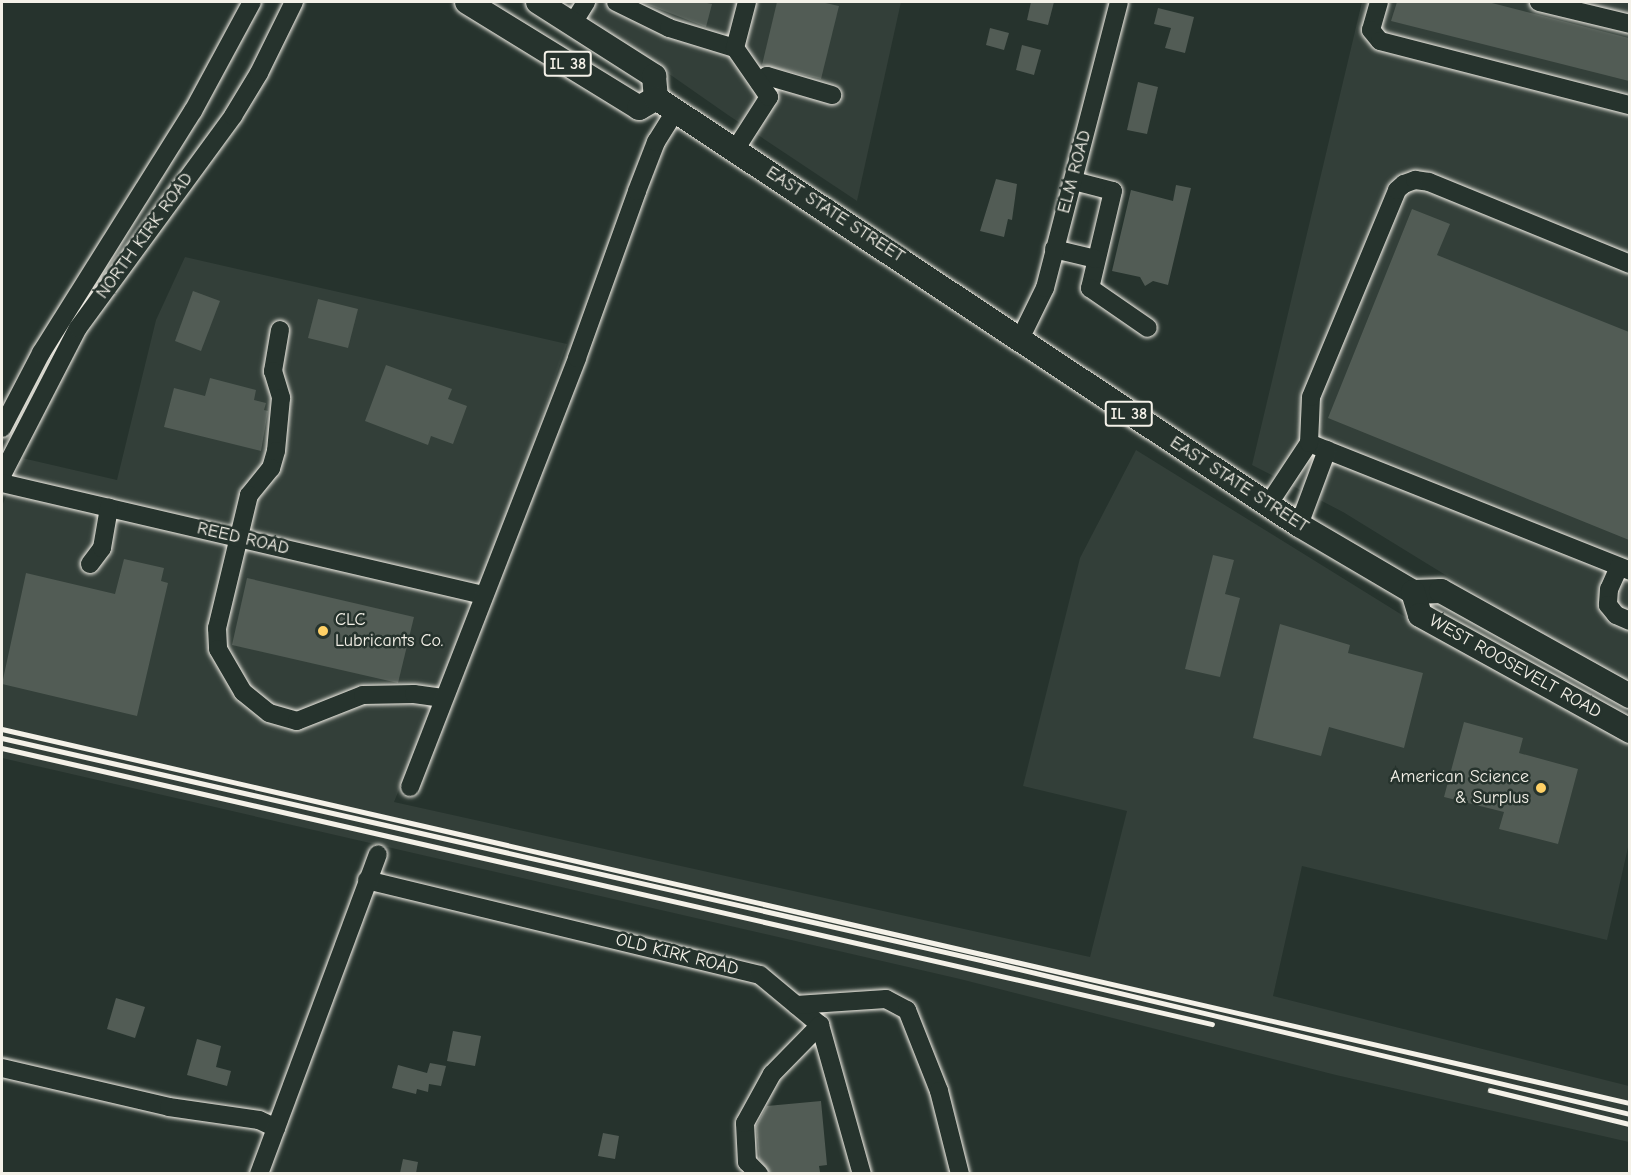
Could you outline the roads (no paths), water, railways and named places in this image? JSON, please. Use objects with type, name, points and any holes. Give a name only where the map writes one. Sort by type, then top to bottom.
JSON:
[{"type":"main road","name":"IL 38","points":[[467,2],[639,108],[666,104],[654,76],[538,2]]},
{"type":"main road","name":"EAST STATE STREET","points":[[666,104],[1268,505],[1413,592]]},
{"type":"main road","points":[[1413,592],[1441,591],[1629,696]]},
{"type":"main road","name":"WEST ROOSEVELT ROAD","points":[[1413,592],[1420,615],[1629,731]]},
{"type":"street","name":"NORTH KIRK ROAD","points":[[2,428],[41,352],[193,111],[252,2]]},
{"type":"street","name":"NORTH KIRK ROAD","points":[[2,475],[50,378],[109,285],[250,89],[294,2]]},
{"type":"street","points":[[573,23],[586,2]]},
{"type":"street","points":[[616,2],[669,28],[735,48],[769,97],[735,150]]},
{"type":"street","points":[[735,48],[747,2]]},
{"type":"street","name":"ELM ROAD","points":[[1020,339],[1036,312],[1074,181],[1119,2]]},
{"type":"street","points":[[1379,2],[1371,30],[1380,41],[1629,105]]},
{"type":"street","points":[[1539,2],[1629,24]]},
{"type":"street","points":[[759,82],[767,76],[832,94]]},
{"type":"street","points":[[410,787],[577,358],[656,142],[666,104]]},
{"type":"street","points":[[1268,505],[1309,442],[1311,397],[1397,190],[1404,184],[1415,180],[1429,182],[1629,264]]},
{"type":"street","points":[[1074,181],[1113,191],[1090,288],[1148,328]]},
{"type":"street","points":[[1054,249],[1096,259]]},
{"type":"street","points":[[280,330],[273,371],[281,398],[276,451],[271,468],[249,495],[217,628],[218,649],[243,692],[269,713],[297,721],[363,695],[414,694],[443,698]]},
{"type":"street","points":[[1309,442],[1624,569],[1609,590],[1608,605],[1616,615],[1629,621]]},
{"type":"street","points":[[1299,525],[1327,450]]},
{"type":"street","name":"REED ROAD","points":[[2,483],[484,595]]},
{"type":"street","points":[[90,564],[102,548],[109,508]]},
{"type":"street","points":[[259,1173],[378,854]]},
{"type":"street","name":"OLD KIRK ROAD","points":[[368,880],[760,975],[820,1025]]},
{"type":"street","points":[[796,1005],[886,999],[907,1011],[939,1091],[960,1173]]},
{"type":"street","points":[[759,1173],[747,1162],[745,1123],[772,1074],[820,1025],[862,1173]]},
{"type":"street","points":[[2,1068],[169,1107],[259,1120],[276,1128]]},
{"type":"railway","points":[[2,729],[1630,1103]]},
{"type":"railway","points":[[2,738],[985,961],[1630,1114]]},
{"type":"railway","points":[[2,748],[1212,1024]]},
{"type":"railway","points":[[1490,1090],[1630,1124]]},
{"type":"place","name":"CLC Lubricants Co.","points":[[323,631]]},
{"type":"place","name":"American Science & Surplus","points":[[1541,788]]}]
